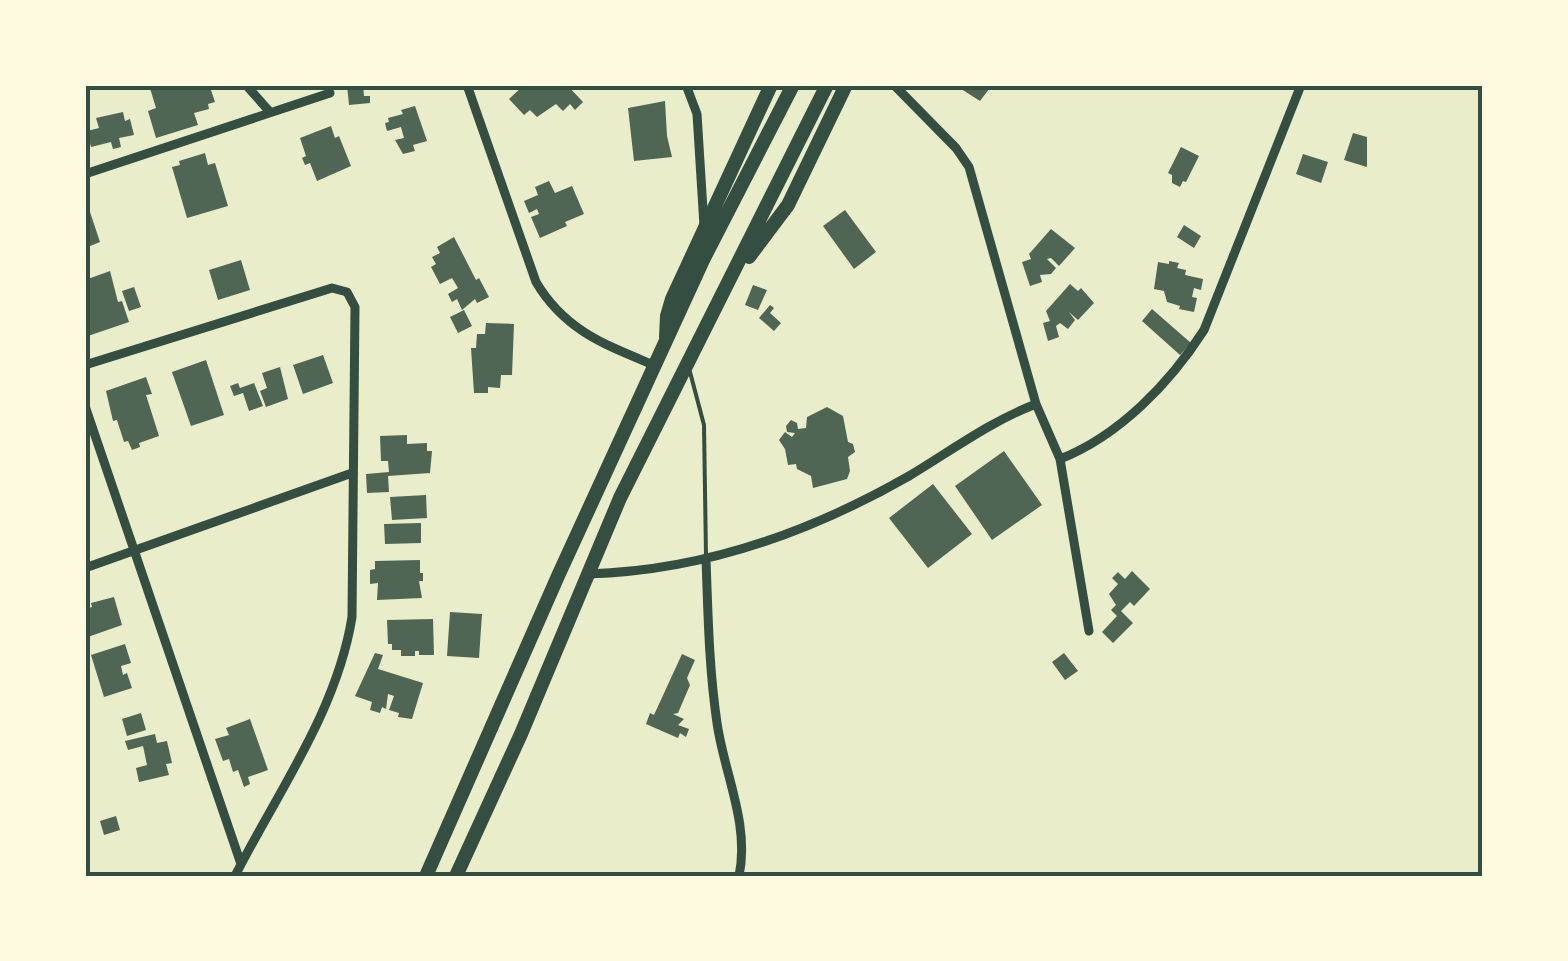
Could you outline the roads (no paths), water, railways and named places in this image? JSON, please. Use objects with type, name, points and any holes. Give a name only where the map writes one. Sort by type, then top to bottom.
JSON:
[{"type":"main road","points":[[665,346],[666,316],[771,85]]},
{"type":"main road","points":[[426,876],[703,260],[792,85]]},
{"type":"main road","points":[[456,876],[620,498],[827,85]]},
{"type":"main road","points":[[730,282],[788,205],[846,85]]},
{"type":"street","points":[[246,85],[269,110]]},
{"type":"street","points":[[468,85],[523,246],[545,297],[576,329],[656,366]]},
{"type":"street","points":[[686,85],[696,114],[705,228]]},
{"type":"street","points":[[894,85],[949,140],[969,168],[1036,404],[1060,459],[1089,631]]},
{"type":"street","points":[[1060,459],[1110,432],[1172,372],[1204,330],[1301,85]]},
{"type":"street","points":[[85,174],[269,110],[330,93]]},
{"type":"street","points":[[85,365],[314,293],[340,289],[352,298],[355,308],[352,617],[344,658],[315,726],[235,876]]},
{"type":"street","points":[[588,574],[626,573],[706,560],[769,540],[849,507],[913,474],[982,428],[1036,404]]},
{"type":"street","points":[[85,406],[241,864]]},
{"type":"street","points":[[85,568],[352,473]]},
{"type":"street","points":[[706,560],[711,678],[722,754],[740,828],[739,876]]},
{"type":"lane","points":[[687,363],[704,425],[706,560]]}]
